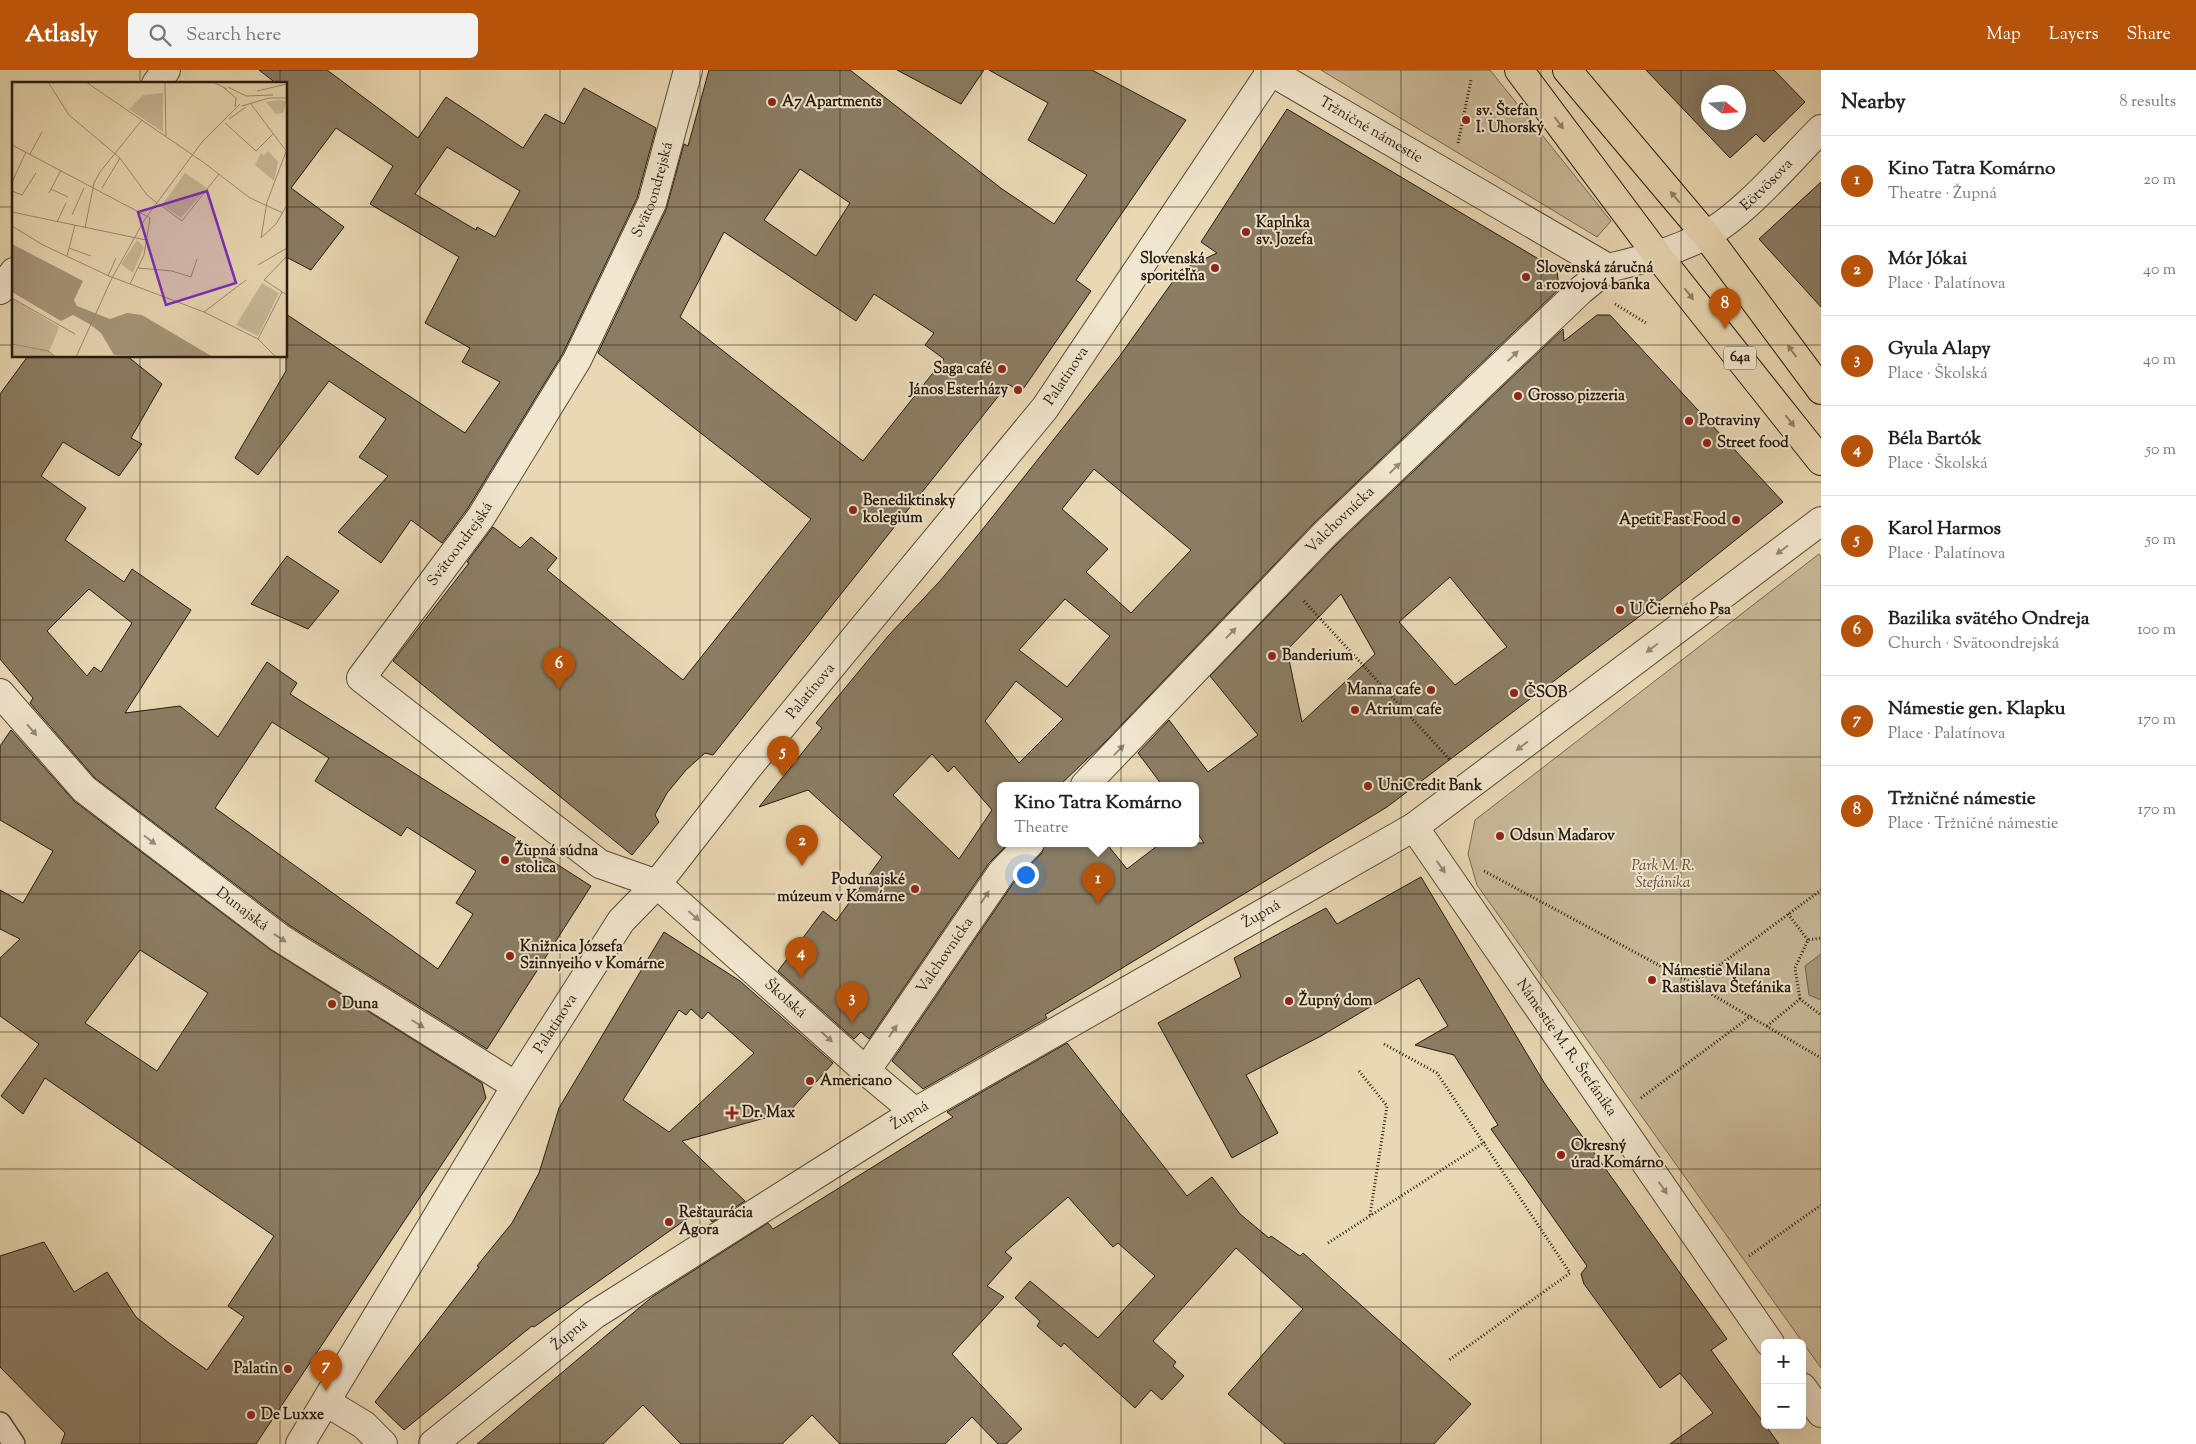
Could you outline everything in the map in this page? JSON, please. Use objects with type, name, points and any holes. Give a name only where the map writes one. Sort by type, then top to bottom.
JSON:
[{"type":"main road","name":"64a","points":[[1519,70],[1658,256],[1821,460]]},
{"type":"main road","points":[[1567,70],[1706,235],[1821,390]]},
{"type":"street","points":[[157,82],[166,70]]},
{"type":"street","name":"Svätoondrejská","points":[[657,884],[600,864],[361,678],[481,517],[577,360],[652,203],[688,70]]},
{"type":"street","name":"Palatínova","points":[[300,1444],[516,1086],[621,921],[657,884],[749,766],[1045,408],[1271,70]]},
{"type":"street","name":"Tržničné námestie","points":[[1271,70],[1608,268]]},
{"type":"street","name":"Eötvösova","points":[[1658,256],[1706,235],[1731,218],[1821,129]]},
{"type":"street","points":[[1608,268],[1658,256]]},
{"type":"street","name":"Valchovnícka","points":[[1088,782],[1325,534],[1581,290],[1608,268]]},
{"type":"street","points":[[0,290],[12,275]]},
{"type":"street","name":"Župná","points":[[433,1444],[594,1315],[915,1112],[1414,827],[1821,521]]},
{"type":"street","name":"Dunajská","points":[[0,693],[84,790],[280,938],[516,1086]]},
{"type":"street","name":"Námestie M. R. Štefánika","points":[[1414,827],[1766,1338]]},
{"type":"street","name":"Valchovnícka","points":[[866,1071],[1002,872],[1026,847]]},
{"type":"street","name":"Školská","points":[[657,884],[866,1071],[915,1112]]},
{"type":"street","points":[[1806,1392],[1821,1413]]},
{"type":"street","points":[[326,1402],[364,1425],[383,1444]]},
{"type":"lane","points":[[0,1424],[14,1444]]},
{"type":"path","points":[[1458,147],[1471,80]]},
{"type":"path","points":[[1284,578],[1470,785]]},
{"type":"path","points":[[1442,868],[1466,862],[1694,984],[1821,1058]]},
{"type":"path","points":[[1694,984],[1821,890]]},
{"type":"path","points":[[1788,914],[1808,940]]},
{"type":"path","points":[[1808,940],[1821,938]]},
{"type":"path","points":[[1808,940],[1795,968],[1800,998],[1821,1015]]},
{"type":"path","points":[[1767,1026],[1800,998]]},
{"type":"path","points":[[1634,1103],[1751,1016]]},
{"type":"path","points":[[1384,1044],[1437,1073],[1570,1273],[1449,1360]]},
{"type":"path","points":[[1359,1071],[1387,1106],[1370,1215]]},
{"type":"path","points":[[1328,1243],[1484,1142]]},
{"type":"path","points":[[1744,1260],[1821,1205]]},
{"type":"green space","points":[[1321,70],[1490,70],[1611,221],[1597,237]]},
{"type":"green space","name":"Park M. R. Štefánika","points":[[1819,554],[1821,557],[1821,1368],[1806,1347],[1806,1339],[1800,1339],[1477,885],[1468,854],[1475,820]]},
{"type":"shaded area","points":[[1821,954],[1821,1000],[1809,995],[1805,966]]},
{"type":"building","points":[[259,70],[327,70],[418,138],[446,97],[523,148],[545,114],[564,124],[584,88],[656,128],[637,198],[563,353],[468,508],[442,543],[411,520],[381,563],[338,532],[388,476],[359,457],[386,419],[329,381],[258,475],[235,458],[286,371],[286,358],[288,358],[288,315],[465,433],[500,382],[462,362],[470,348],[425,323],[459,257],[370,204],[393,166],[336,128],[291,188],[344,227],[311,270],[288,258],[288,82],[274,82]],"holes":[[[447,147],[520,191],[495,237],[477,227],[476,230],[415,194]]]},
{"type":"building","points":[[709,70],[850,70],[1002,189],[1054,224],[1087,175],[1028,140],[1048,103],[989,70],[1092,70],[1186,120],[1076,280],[1091,291],[1021,392],[1008,384],[713,755],[705,753],[686,770],[667,793],[655,815],[659,822],[632,855],[393,661],[469,563],[467,562],[493,527],[520,548],[531,537],[557,558],[547,570],[683,680],[811,519],[598,353],[666,210],[684,144],[688,146]],"holes":[[[800,169],[850,203],[816,256],[764,220]],[[724,232],[856,321],[874,294],[934,333],[925,345],[944,359],[863,461],[680,317]]]},
{"type":"building","points":[[897,70],[984,70],[961,104]]},
{"type":"building","points":[[1646,70],[1774,70],[1805,102],[1764,142],[1756,134],[1730,158],[1703,130],[1746,130],[1746,85],[1701,85],[1701,128]]},
{"type":"building","points":[[1287,109],[1557,270],[1559,289],[1314,523],[1106,741],[1063,782],[997,782],[997,847],[1005,847],[989,863],[869,1039],[861,1032],[854,1039],[778,971],[823,911],[836,921],[882,857],[808,790],[759,807],[822,728],[816,723],[889,635],[940,581],[982,530],[1119,357],[1181,270],[1217,253],[1201,242]],"holes":[[[1094,469],[1191,550],[1131,613],[1086,572],[1108,549],[1062,509]],[[1065,599],[1110,636],[1067,687],[1019,650]],[[1016,681],[1063,719],[1019,763],[985,721]],[[932,754],[948,772],[954,766],[992,810],[959,859],[893,795]]]},
{"type":"building","points":[[1821,182],[1821,307],[1759,239]]},
{"type":"building","points":[[1597,315],[1610,315],[1783,502],[1648,610],[1387,807],[1045,1015],[1047,1018],[923,1089],[892,1061],[1014,882],[1042,853],[1044,847],[1109,847],[1127,869],[1156,847],[1199,847],[1199,843],[1204,843],[1199,836],[1199,782],[1160,782],[1138,753],[1169,720],[1208,772],[1258,735],[1210,676],[1336,545],[1563,329],[1564,341]],"holes":[[[1450,577],[1507,647],[1455,685],[1399,622]],[[1341,594],[1375,654],[1302,722],[1287,650]]]},
{"type":"building","points":[[27,358],[130,358],[162,384],[131,438],[142,444],[119,476],[63,442],[41,476],[86,508],[65,540],[124,582],[132,569],[191,610],[125,713],[180,706],[218,737],[267,662],[297,683],[290,694],[591,886],[487,1049],[289,925],[95,778],[30,703],[33,698],[0,659],[0,394]],"holes":[[[89,589],[132,623],[101,672],[94,667],[87,676],[47,631]],[[272,722],[329,758],[315,781],[401,836],[407,827],[476,871],[456,903],[473,914],[438,969],[215,808]]]},
{"type":"building","points":[[287,556],[339,591],[308,629],[251,604]]},
{"type":"building","points":[[11,730],[74,801],[271,950],[482,1083],[486,1098],[256,1444],[61,1444],[65,1433],[0,1367],[0,1256],[44,1242],[74,1292],[107,1272],[136,1317],[207,1370],[244,1317],[228,1306],[274,1236],[45,1078],[23,1114],[1,1096],[39,1044],[0,1016],[0,958],[20,939],[0,929],[0,890],[23,903],[53,851],[0,820],[0,746]],"holes":[[[140,950],[208,993],[157,1071],[85,1023]]]},
{"type":"building","points":[[1421,877],[1545,1084],[1727,1339],[1711,1350],[1761,1419],[1761,1429],[1768,1429],[1779,1444],[1670,1444],[1713,1413],[1680,1373],[1660,1388],[1584,1284],[1581,1274],[1587,1266],[1491,1129],[1498,1125],[1454,1055],[1415,1045],[1448,1026],[1419,978],[1321,1036],[1246,1075],[1278,1133],[1232,1158],[1158,1023],[1241,977],[1234,958],[1326,908],[1337,924]]},
{"type":"building","points":[[664,932],[740,981],[833,1063],[790,1111],[682,1141],[745,1201],[712,1222],[702,1208],[534,1327],[532,1326],[404,1430],[375,1402],[479,1267],[477,1266],[512,1223],[539,1173],[559,1108]],"holes":[[[691,1009],[702,1019],[708,1012],[754,1053],[669,1132],[623,1100],[679,1010],[686,1015]]]},
{"type":"building","points":[[1067,1043],[1187,1196],[1212,1177],[1240,1214],[1269,1238],[1271,1236],[1300,1256],[1303,1253],[1471,1404],[1434,1444],[1285,1444],[1228,1394],[1303,1309],[1236,1248],[1153,1341],[1176,1362],[1173,1366],[1184,1376],[1162,1400],[1151,1390],[1135,1408],[1064,1343],[1061,1347],[1037,1326],[1040,1321],[1015,1298],[1030,1281],[1098,1338],[1155,1276],[1118,1243],[1113,1247],[1068,1197],[1005,1252],[1012,1258],[987,1286],[1004,1297],[952,1354],[1022,1429],[1006,1444],[998,1444],[972,1417],[945,1444],[840,1444],[812,1415],[782,1444],[681,1444],[643,1405],[603,1444],[477,1444],[652,1297],[768,1223],[773,1229],[953,1117],[947,1112]]},
{"type":"place","name":"A7 Apartments","points":[[772,102]]},
{"type":"place","name":"sv. Štefan I. Uhorský","points":[[1466,120]]},
{"type":"place","name":"Kaplnka sv. Jozefa","points":[[1246,232]]},
{"type":"place","name":"Slovenská sporiteľňa","points":[[1215,268]]},
{"type":"place","name":"Slovenská záručná a rozvojová banka","points":[[1526,277]]},
{"type":"place","name":"Tržničné námestie","points":[[1725,329]]},
{"type":"place","name":"Saga café","points":[[1002,369]]},
{"type":"place","name":"János Esterházy","points":[[1018,390]]},
{"type":"place","name":"Grosso pizzeria","points":[[1518,396]]},
{"type":"place","name":"Potraviny","points":[[1689,421]]},
{"type":"place","name":"Street food","points":[[1707,443]]},
{"type":"place","name":"Benediktinsky kolegium","points":[[853,510]]},
{"type":"place","name":"Apetit Fast Food","points":[[1736,520]]},
{"type":"place","name":"U Čierneho Psa","points":[[1620,610]]},
{"type":"place","name":"Banderium","points":[[1272,656]]},
{"type":"place","name":"Bazilika svätého Ondreja","points":[[559,689]]},
{"type":"place","name":"Manna cafe","points":[[1431,690]]},
{"type":"place","name":"ČSOB","points":[[1514,693]]},
{"type":"place","name":"Atrium cafe","points":[[1355,710]]},
{"type":"place","name":"Karol Harmos","points":[[783,777]]},
{"type":"place","name":"UniCredit Bank","points":[[1368,786]]},
{"type":"place","name":"Odsun Maďarov","points":[[1500,836]]},
{"type":"place","name":"Župná súdna stolica","points":[[505,860]]},
{"type":"place","name":"Mór Jókai","points":[[802,866]]},
{"type":"place","name":"Podunajské múzeum v Komárne","points":[[915,889]]},
{"type":"place","name":"Kino Tatra Komárno","points":[[1098,904]]},
{"type":"place","name":"Knižnica Józsefa Szinnyeiho v Komárne","points":[[510,956]]},
{"type":"place","name":"Béla Bartók","points":[[801,978]]},
{"type":"place","name":"Námestie Milana Rastislava Štefánika","points":[[1652,980]]},
{"type":"place","name":"Župný dom","points":[[1289,1001]]},
{"type":"place","name":"Duna","points":[[332,1004]]},
{"type":"place","name":"Gyula Alapy","points":[[852,1023]]},
{"type":"place","name":"Americano","points":[[810,1081]]},
{"type":"place","name":"Dr. Max","points":[[732,1113]]},
{"type":"place","name":"Okresný úrad Komárno","points":[[1561,1155]]},
{"type":"place","name":"Reštaurácia Agora","points":[[669,1222]]},
{"type":"place","name":"Palatin","points":[[288,1369]]},
{"type":"place","name":"Námestie gen. Klapku","points":[[326,1391]]},
{"type":"place","name":"De Luxxe","points":[[251,1415]]}]
